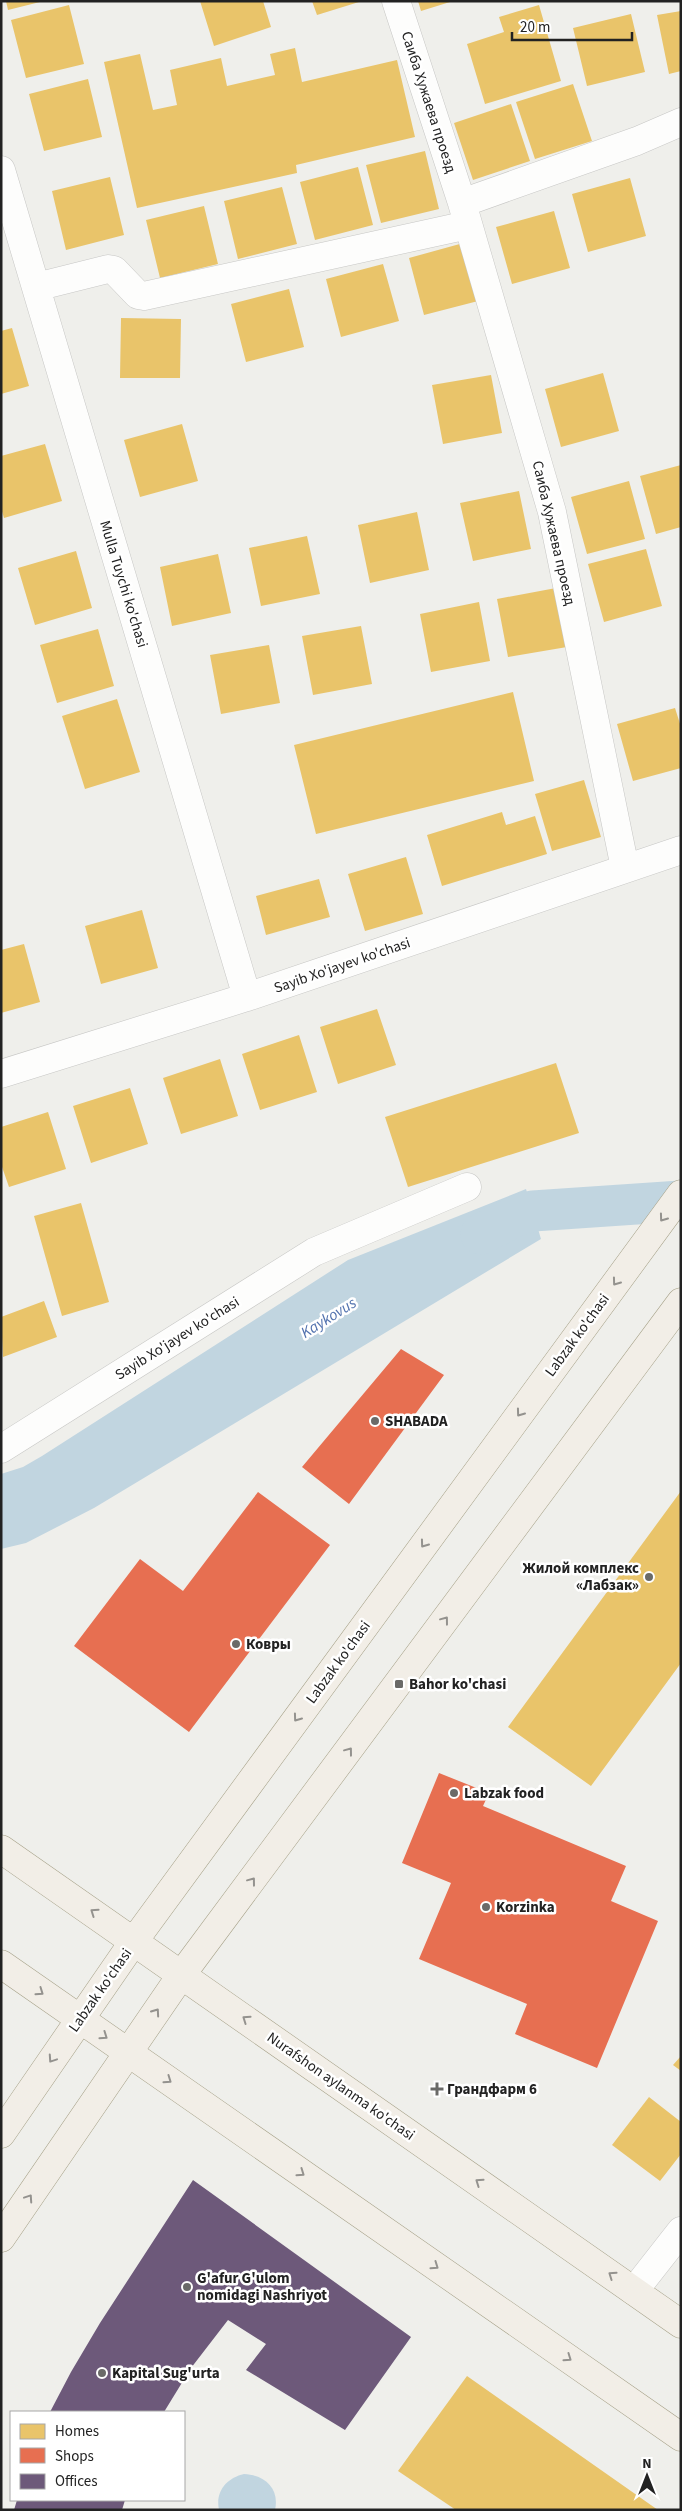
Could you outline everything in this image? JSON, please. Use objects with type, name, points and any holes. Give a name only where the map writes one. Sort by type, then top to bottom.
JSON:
[{"type":"main road","name":"Labzak ko'chasi","points":[[1,2134],[134,1940],[681,1194]]},
{"type":"main road","points":[[1,2238],[182,1974],[681,1302]]},
{"type":"main road","name":"Nurafshon aylanma ko'chasi","points":[[1,1848],[681,2324]]},
{"type":"main road","points":[[1,1964],[681,2437]]},
{"type":"street","name":"Саиба Хужаева проезд","points":[[396,1],[465,214],[552,512],[625,868]]},
{"type":"street","points":[[36,287],[108,269],[114,270],[138,296],[144,296],[465,214],[681,122]]},
{"type":"street","name":"Mulla Tuychi ko'chasi","points":[[1,170],[247,998]]},
{"type":"street","name":"Sayib Xo'jayev ko'chasi","points":[[1,1074],[247,998],[681,850]]},
{"type":"street","name":"Sayib Xo'jayev ko'chasi","points":[[1,1449],[314,1252],[467,1187]]},
{"type":"street","points":[[634,2290],[681,2231]]},
{"type":"water","points":[[526,1189],[541,1239],[94,1508],[26,1543],[1,1549],[1,1474],[23,1467],[42,1456],[348,1260]]},
{"type":"water","points":[[244,2474],[258,2477],[269,2484],[275,2495],[275,2510],[219,2510],[219,2497],[224,2486],[232,2479]]},
{"type":"building: Homes","points":[[6,1],[40,1],[40,2],[8,10]]},
{"type":"building: Homes","points":[[200,1],[263,1],[271,27],[214,46]]},
{"type":"building: Homes","points":[[312,1],[359,1],[359,2],[317,15]]},
{"type":"building: Homes","points":[[418,1],[450,1],[450,2],[421,11]]},
{"type":"building: Homes","points":[[69,5],[84,64],[26,78],[11,20]]},
{"type":"building: Homes","points":[[539,5],[561,81],[485,104],[467,44],[504,32],[499,17]]},
{"type":"building: Homes","points":[[681,11],[681,71],[669,74],[657,15]]},
{"type":"building: Homes","points":[[631,14],[645,72],[587,86],[573,28]]},
{"type":"building: Homes","points":[[295,48],[302,82],[397,60],[415,137],[296,165],[297,173],[137,208],[104,62],[140,54],[153,110],[177,105],[170,70],[221,58],[227,86],[275,75],[270,54]]},
{"type":"building: Homes","points":[[88,79],[102,137],[44,151],[29,94]]},
{"type":"building: Homes","points":[[573,84],[592,141],[535,159],[516,102]]},
{"type":"building: Homes","points":[[511,104],[530,161],[473,180],[454,123]]},
{"type":"building: Homes","points":[[425,151],[439,209],[381,223],[366,165]]},
{"type":"building: Homes","points":[[358,167],[373,225],[315,240],[300,182]]},
{"type":"building: Homes","points":[[110,177],[124,235],[66,250],[52,191]]},
{"type":"building: Homes","points":[[630,178],[646,236],[588,252],[572,194]]},
{"type":"building: Homes","points":[[282,187],[297,244],[238,259],[224,201]]},
{"type":"building: Homes","points":[[204,206],[218,264],[160,278],[146,220]]},
{"type":"building: Homes","points":[[554,211],[570,268],[512,284],[496,227]]},
{"type":"building: Homes","points":[[467,242],[482,300],[424,315],[409,258]]},
{"type":"building: Homes","points":[[383,264],[399,321],[341,337],[326,279]]},
{"type":"building: Homes","points":[[289,289],[304,347],[246,362],[231,304]]},
{"type":"building: Homes","points":[[121,318],[181,319],[180,378],[120,378]]},
{"type":"building: Homes","points":[[12,328],[29,386],[1,394],[1,331]]},
{"type":"building: Homes","points":[[603,373],[619,431],[561,447],[545,389]]},
{"type":"building: Homes","points":[[491,375],[502,433],[443,444],[432,385]]},
{"type":"building: Homes","points":[[182,424],[198,481],[140,497],[124,440]]},
{"type":"building: Homes","points":[[45,444],[62,501],[4,518],[1,508],[1,456]]},
{"type":"building: Homes","points":[[681,465],[681,527],[656,534],[640,476]]},
{"type":"building: Homes","points":[[629,481],[645,539],[587,554],[571,497]]},
{"type":"building: Homes","points":[[519,491],[531,549],[473,561],[460,503]]},
{"type":"building: Homes","points":[[417,512],[429,570],[370,583],[358,525]]},
{"type":"building: Homes","points":[[307,536],[320,594],[261,606],[249,548]]},
{"type":"building: Homes","points":[[646,549],[662,606],[604,622],[588,564]]},
{"type":"building: Homes","points":[[76,551],[92,608],[35,625],[18,568]]},
{"type":"building: Homes","points":[[218,554],[231,613],[172,626],[160,567]]},
{"type":"building: Homes","points":[[556,588],[567,647],[508,657],[497,599]]},
{"type":"building: Homes","points":[[479,602],[490,661],[431,672],[420,614]]},
{"type":"building: Homes","points":[[361,626],[372,684],[313,695],[302,636]]},
{"type":"building: Homes","points":[[98,629],[114,686],[57,703],[40,645]]},
{"type":"building: Homes","points":[[269,645],[280,703],[221,714],[210,655]]},
{"type":"building: Homes","points":[[513,692],[534,781],[316,834],[294,745]]},
{"type":"building: Homes","points":[[117,699],[140,772],[85,789],[62,716]]},
{"type":"building: Homes","points":[[675,708],[681,727],[681,768],[633,781],[617,724]]},
{"type":"building: Homes","points":[[584,780],[601,837],[552,851],[535,794]]},
{"type":"building: Homes","points":[[502,812],[506,825],[535,816],[547,854],[442,886],[427,835]]},
{"type":"building: Homes","points":[[406,857],[423,914],[365,931],[348,874]]},
{"type":"building: Homes","points":[[319,879],[330,917],[266,935],[256,896]]},
{"type":"building: Homes","points":[[142,910],[158,968],[101,984],[85,926]]},
{"type":"building: Homes","points":[[24,944],[40,1002],[1,1013],[1,950]]},
{"type":"building: Homes","points":[[377,1009],[396,1065],[338,1084],[320,1027]]},
{"type":"building: Homes","points":[[299,1035],[317,1092],[260,1110],[242,1054]]},
{"type":"building: Homes","points":[[220,1059],[238,1116],[181,1134],[163,1078]]},
{"type":"building: Homes","points":[[556,1063],[579,1133],[408,1187],[385,1117]]},
{"type":"building: Homes","points":[[130,1088],[148,1144],[91,1163],[73,1106]]},
{"type":"building: Homes","points":[[48,1112],[66,1169],[9,1187],[1,1164],[1,1127]]},
{"type":"building: Homes","points":[[81,1203],[109,1302],[62,1316],[34,1216]]},
{"type":"building: Homes","points":[[44,1301],[57,1337],[3,1357],[1,1317]]},
{"type":"building: Homes","name":"Жилой комплекс «Лабзак»","points":[[681,1491],[681,1663],[591,1786],[508,1727]]},
{"type":"building: Homes","points":[[681,2056],[681,2071],[673,2065]]},
{"type":"building: Homes","points":[[649,2097],[681,2122],[681,2154],[660,2181],[612,2145]]},
{"type":"building: Homes","points":[[467,2376],[658,2510],[456,2510],[398,2471]]},
{"type":"building: Shops","name":"SHABADA","points":[[401,1349],[444,1375],[349,1504],[302,1467]]},
{"type":"building: Shops","points":[[258,1492],[330,1545],[189,1732],[74,1646],[140,1559],[183,1591]]},
{"type":"building: Shops","points":[[439,1773],[489,1793],[483,1806],[626,1866],[611,1901],[658,1921],[597,2068],[515,2034],[527,2004],[419,1959],[451,1883],[402,1863]]},
{"type":"building: Offices","points":[[193,2180],[411,2337],[345,2430],[246,2370],[266,2344],[228,2320],[191,2368],[165,2411],[51,2411],[100,2323]]},
{"type":"building: Offices","points":[[17,2501],[125,2501],[122,2510],[14,2510]]},
{"type":"waterway","name":"Kaykovus","points":[[481,1234],[516,1216],[533,1211],[681,1201]]},
{"type":"place","name":"SHABADA","points":[[375,1421]]},
{"type":"place","name":"Жилой комплекс «Лабзак»","points":[[649,1577]]},
{"type":"place","name":"Ковры","points":[[236,1644]]},
{"type":"place","name":"Bahor ko'chasi","points":[[399,1684]]},
{"type":"place","name":"Labzak food","points":[[454,1793]]},
{"type":"place","name":"Korzinka","points":[[486,1907]]},
{"type":"place","name":"Грандфарм 6","points":[[437,2089]]},
{"type":"place","name":"G'afur G'ulom nomidagi Nashriyot","points":[[187,2287]]},
{"type":"place","name":"Kapital Sug'urta","points":[[102,2373]]}]
